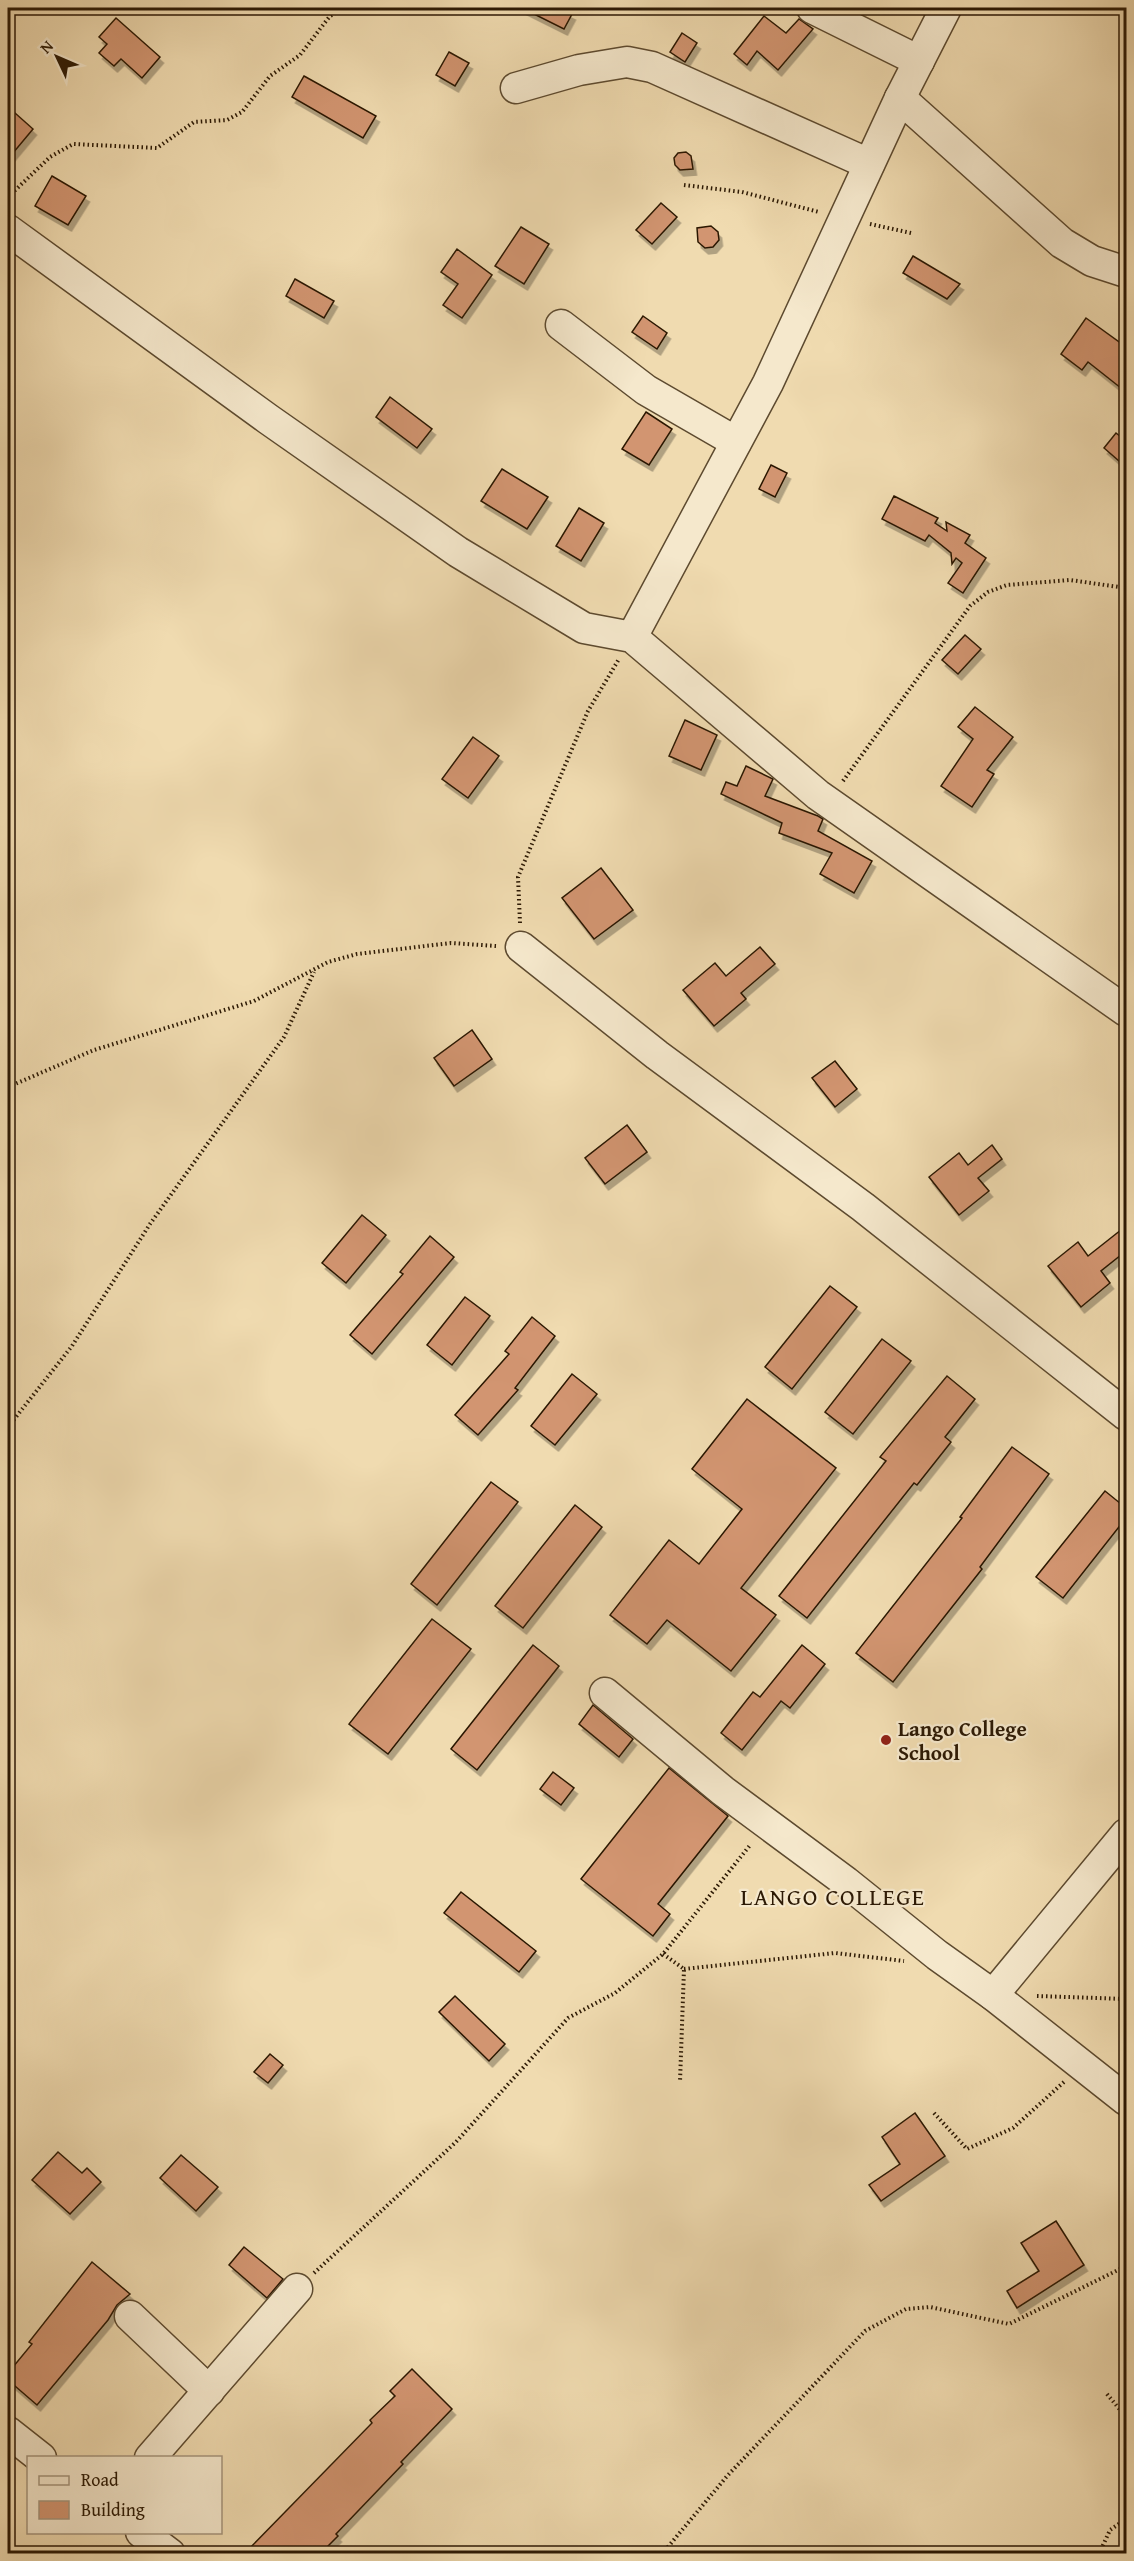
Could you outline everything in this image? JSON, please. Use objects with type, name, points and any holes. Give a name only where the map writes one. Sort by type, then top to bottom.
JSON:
[{"type":"street","points":[[812,8],[919,61]]},
{"type":"street","points":[[632,637],[768,383],[868,164],[946,8]]},
{"type":"street","points":[[516,88],[579,70],[627,62],[652,67],[868,164]]},
{"type":"street","points":[[900,98],[1062,243],[1092,261],[1126,272]]},
{"type":"street","points":[[8,230],[268,419],[458,552],[584,628],[632,637],[828,802],[1126,1011]]},
{"type":"street","points":[[561,325],[646,390],[736,442]]},
{"type":"street","points":[[521,947],[657,1055],[863,1207],[1126,1414]]},
{"type":"street","points":[[605,1693],[767,1825],[846,1882],[1126,2100]]},
{"type":"street","points":[[993,1995],[1126,1834]]},
{"type":"street","points":[[151,2456],[297,2289]]},
{"type":"street","points":[[130,2316],[209,2391]]},
{"type":"street","points":[[8,2432],[40,2456]]},
{"type":"street","points":[[144,2534],[170,2553]]},
{"type":"path","points":[[8,197],[50,157],[73,144],[157,148],[194,122],[227,120],[242,112],[270,76],[300,55],[330,16],[345,8]]},
{"type":"path","points":[[684,185],[742,192],[843,219],[911,233]]},
{"type":"path","points":[[828,802],[970,606],[988,592],[1007,585],[1070,580],[1126,588]]},
{"type":"path","points":[[8,1088],[94,1050],[254,1000],[328,962],[357,954],[451,944],[521,947],[518,878],[588,711],[632,637]]},
{"type":"path","points":[[8,1427],[72,1346],[150,1224],[284,1037],[314,971]]},
{"type":"path","points":[[297,2289],[456,2142],[568,2018],[615,1993],[663,1954],[767,1825]]},
{"type":"path","points":[[663,1954],[684,1969],[835,1953],[926,1964],[937,1955]]},
{"type":"path","points":[[680,2082],[684,1969]]},
{"type":"path","points":[[993,1995],[1126,1999]]},
{"type":"path","points":[[934,2113],[967,2149],[1013,2128],[1083,2066]]},
{"type":"path","points":[[662,2553],[728,2475],[865,2331],[906,2309],[930,2307],[1009,2324],[1126,2266]]},
{"type":"path","points":[[1107,2394],[1126,2417]]},
{"type":"path","points":[[1099,2553],[1110,2530],[1126,2519]]},
{"type":"building","points":[[522,8],[559,8],[572,14],[564,29]]},
{"type":"building","points":[[764,16],[786,33],[799,19],[813,29],[778,70],[757,51],[747,65],[734,54]]},
{"type":"building","points":[[116,18],[160,57],[142,78],[121,59],[114,66],[99,53],[107,44],[99,37]]},
{"type":"building","points":[[682,33],[697,43],[685,62],[670,52]]},
{"type":"building","points":[[449,52],[469,63],[455,86],[436,75]]},
{"type":"building","points":[[304,76],[376,116],[363,138],[292,97]]},
{"type":"building","points":[[15,113],[33,129],[8,159],[8,122]]},
{"type":"building","points":[[686,152],[691,156],[693,169],[680,170],[675,165],[674,158],[678,153]]},
{"type":"building","points":[[52,176],[86,196],[68,225],[35,206]]},
{"type":"building","points":[[661,203],[677,217],[652,244],[636,230]]},
{"type":"building","points":[[711,226],[718,232],[719,240],[713,247],[705,248],[698,242],[697,228]]},
{"type":"building","points":[[521,227],[549,244],[524,284],[495,266]]},
{"type":"building","points":[[457,249],[492,275],[462,318],[443,305],[458,284],[441,272]]},
{"type":"building","points":[[913,256],[960,284],[947,299],[903,273]]},
{"type":"building","points":[[295,279],[334,301],[324,318],[286,296]]},
{"type":"building","points":[[643,316],[667,333],[657,349],[632,332]]},
{"type":"building","points":[[1086,318],[1126,347],[1126,392],[1088,362],[1082,370],[1061,354]]},
{"type":"building","points":[[390,397],[432,429],[417,448],[376,417]]},
{"type":"building","points":[[646,412],[672,429],[649,465],[622,449]]},
{"type":"building","points":[[1116,433],[1126,441],[1126,467],[1104,448]]},
{"type":"building","points":[[771,465],[787,473],[775,497],[759,489]]},
{"type":"building","points":[[502,469],[548,497],[527,529],[481,501]]},
{"type":"building","points":[[894,496],[938,518],[935,523],[947,531],[946,522],[970,535],[965,543],[986,558],[963,593],[948,583],[962,563],[956,558],[952,564],[951,553],[929,535],[925,541],[882,519]]},
{"type":"building","points":[[579,508],[604,523],[581,561],[556,546]]},
{"type":"building","points":[[965,635],[981,649],[958,674],[942,660]]},
{"type":"building","points":[[975,707],[1013,737],[987,770],[994,774],[972,807],[941,786],[973,739],[958,727]]},
{"type":"building","points":[[685,720],[717,735],[701,770],[669,756]]},
{"type":"building","points":[[473,737],[499,756],[468,798],[442,779]]},
{"type":"building","points":[[746,766],[773,779],[765,796],[823,819],[818,831],[872,861],[854,893],[820,874],[832,853],[779,833],[782,823],[721,794],[726,782],[737,786]]},
{"type":"building","points":[[601,868],[633,910],[594,939],[562,898]]},
{"type":"building","points":[[760,947],[775,964],[741,993],[746,999],[714,1026],[683,990],[715,963],[726,976]]},
{"type":"building","points":[[472,1030],[492,1059],[454,1086],[434,1058]]},
{"type":"building","points":[[835,1061],[857,1089],[835,1107],[812,1078]]},
{"type":"building","points":[[627,1125],[647,1152],[605,1184],[585,1158]]},
{"type":"building","points":[[992,1145],[1002,1159],[978,1178],[989,1191],[959,1215],[929,1177],[959,1153],[968,1165]]},
{"type":"building","points":[[362,1215],[386,1235],[346,1283],[322,1263]]},
{"type":"building","points":[[1126,1226],[1126,1251],[1101,1271],[1110,1283],[1081,1307],[1048,1266],[1078,1242],[1088,1256]]},
{"type":"building","points":[[430,1236],[454,1257],[372,1354],[350,1335],[403,1274],[400,1272]]},
{"type":"building","points":[[830,1286],[857,1307],[792,1389],[765,1367]]},
{"type":"building","points":[[465,1297],[490,1316],[452,1365],[427,1345]]},
{"type":"building","points":[[532,1317],[555,1336],[515,1388],[518,1390],[478,1435],[455,1415],[509,1354],[505,1351]]},
{"type":"building","points":[[882,1339],[911,1361],[853,1434],[825,1412]]},
{"type":"building","points":[[572,1374],[597,1394],[555,1445],[531,1426]]},
{"type":"building","points":[[947,1376],[975,1399],[945,1437],[951,1442],[917,1485],[914,1483],[807,1618],[779,1596],[886,1461],[880,1457]]},
{"type":"building","points":[[747,1399],[836,1468],[741,1588],[776,1615],[731,1671],[667,1620],[647,1644],[610,1615],[669,1540],[699,1564],[742,1509],[692,1469]]},
{"type":"building","points":[[1012,1447],[1049,1474],[980,1567],[982,1569],[893,1682],[856,1653],[962,1518],[960,1517]]},
{"type":"building","points":[[491,1482],[518,1502],[437,1605],[411,1584]]},
{"type":"building","points":[[1105,1491],[1126,1508],[1126,1518],[1063,1598],[1036,1577]]},
{"type":"building","points":[[575,1505],[602,1527],[523,1628],[495,1606]]},
{"type":"building","points":[[432,1619],[471,1649],[388,1754],[349,1724]]},
{"type":"building","points":[[533,1645],[559,1666],[477,1770],[451,1749]]},
{"type":"building","points":[[802,1645],[825,1664],[790,1708],[781,1701],[742,1750],[721,1733],[753,1692],[760,1697]]},
{"type":"building","points":[[593,1705],[633,1739],[619,1757],[579,1724]]},
{"type":"building","points":[[669,1768],[728,1816],[658,1904],[670,1914],[653,1936],[581,1879]]},
{"type":"building","points":[[553,1772],[574,1788],[561,1805],[540,1789]]},
{"type":"building","points":[[461,1892],[536,1951],[519,1972],[444,1913]]},
{"type":"building","points":[[455,1996],[505,2044],[489,2061],[439,2012]]},
{"type":"building","points":[[270,2054],[283,2065],[268,2083],[254,2072]]},
{"type":"building","points":[[915,2113],[945,2156],[881,2201],[869,2185],[900,2164],[882,2137]]},
{"type":"building","points":[[58,2152],[82,2173],[87,2168],[101,2182],[70,2214],[32,2180]]},
{"type":"building","points":[[181,2155],[218,2187],[196,2211],[160,2178]]},
{"type":"building","points":[[1056,2221],[1084,2265],[1017,2308],[1007,2291],[1039,2271],[1021,2243]]},
{"type":"building","points":[[244,2247],[283,2279],[267,2298],[229,2265]]},
{"type":"building","points":[[92,2262],[130,2294],[117,2305],[108,2320],[37,2405],[8,2380],[8,2373],[32,2344],[29,2342]]},
{"type":"building","points":[[412,2369],[452,2409],[336,2534],[338,2536],[321,2553],[245,2553],[372,2423],[370,2420],[395,2396],[390,2391]]},
{"type":"place","name":"Lango College School","points":[[886,1740]]},
{"type":"district","name":"LANGO COLLEGE","points":[[833,1896]]}]
